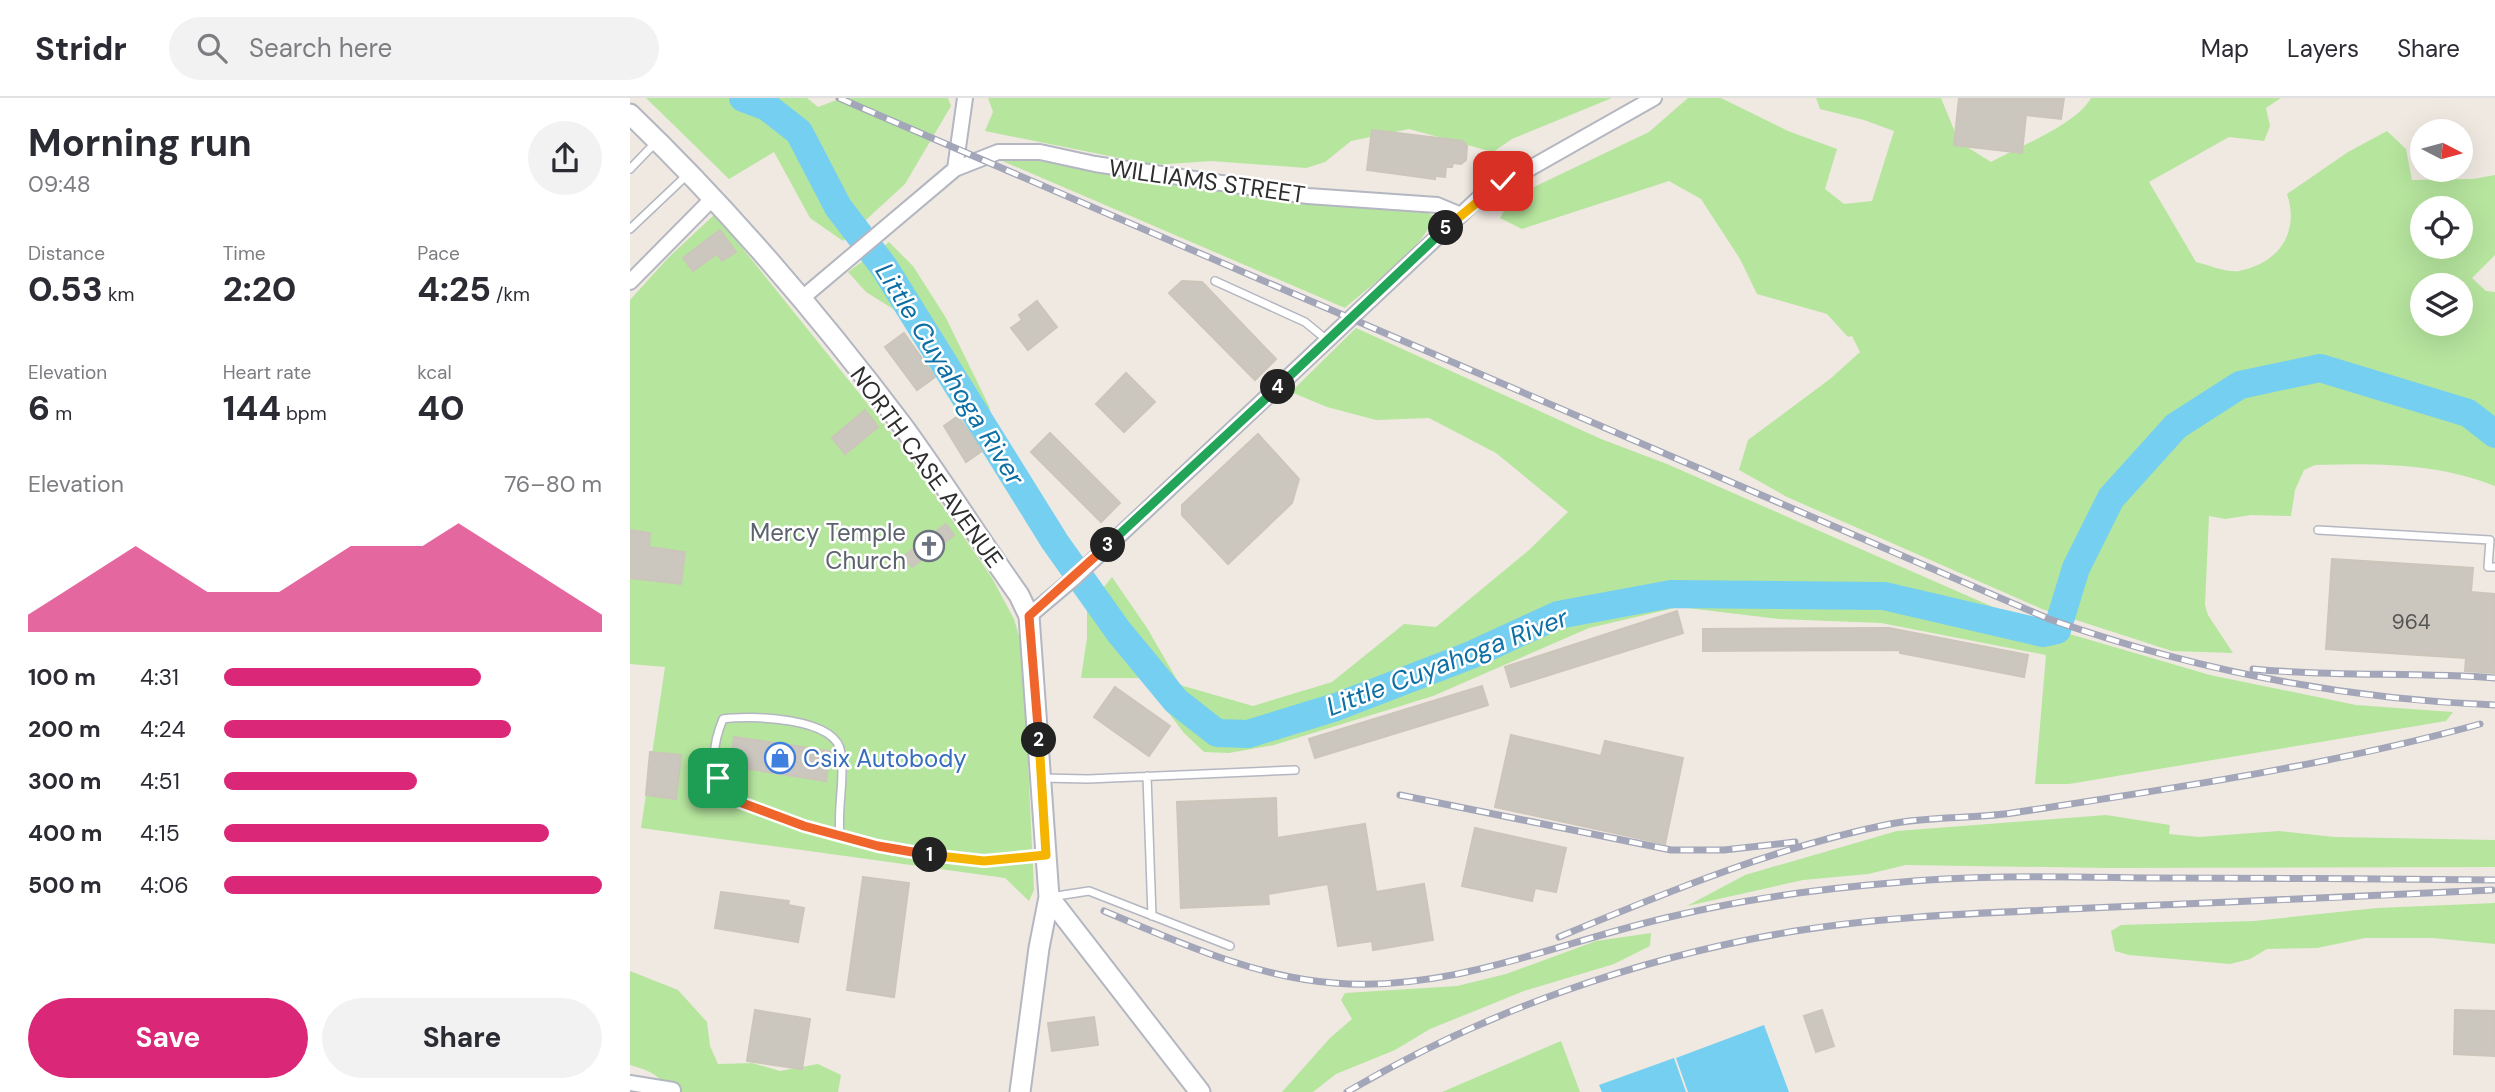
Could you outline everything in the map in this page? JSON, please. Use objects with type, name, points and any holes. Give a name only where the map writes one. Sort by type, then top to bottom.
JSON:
[{"type":"street","points":[[955,169],[965,98]]},
{"type":"street","points":[[1029,616],[1099,554],[1461,215],[1503,181],[1654,98]]},
{"type":"street","name":"NORTH CASE AVENUE","points":[[630,114],[714,197],[801,299],[901,425],[1019,595],[1029,616],[1049,897],[1039,948],[1020,1092]]},
{"type":"street","name":"WILLIAMS STREET","points":[[801,299],[955,169],[998,152],[1040,152],[1095,164],[1308,196],[1437,205],[1461,215]]},
{"type":"street","points":[[630,282],[714,197]]},
{"type":"street","points":[[1049,897],[1200,1092]]},
{"type":"street","points":[[630,1083],[673,1090]]},
{"type":"lane","points":[[630,169],[657,140]]},
{"type":"lane","points":[[630,229],[690,172]]},
{"type":"lane","points":[[1215,281],[1305,322],[1327,340]]},
{"type":"lane","points":[[2318,530],[2490,540],[2488,567],[2495,567]]},
{"type":"lane","points":[[840,835],[837,814],[841,751],[832,737],[797,722],[747,716],[723,719],[713,743],[718,778],[734,800],[840,835],[942,858],[984,861],[1046,855]]},
{"type":"lane","points":[[1041,778],[1295,769]]},
{"type":"lane","points":[[1147,776],[1152,916]]},
{"type":"lane","points":[[1049,897],[1089,891],[1230,946]]},
{"type":"green space","points":[[646,98],[807,98],[818,107],[842,98],[948,98],[951,106],[905,184],[843,241],[810,218],[774,152],[729,179]]},
{"type":"green space","points":[[988,98],[1612,98],[1512,139],[1493,152],[1409,129],[1351,141],[1325,162],[1306,168],[1211,161],[1154,165],[985,131],[993,112]]},
{"type":"green space","points":[[1688,98],[1721,98],[1788,131],[1837,149],[1825,189],[1844,204],[1872,201],[1894,131],[1820,109],[1816,98],[1941,98],[1959,142],[1991,162],[2060,126],[2084,108],[2091,98],[2281,98],[2266,108],[2270,126],[2264,141],[2229,137],[2149,182],[2196,262],[2223,270],[2239,271],[2265,261],[2283,244],[2291,221],[2287,194],[2348,152],[2387,131],[2406,149],[2410,182],[2473,182],[2473,179],[2495,175],[2495,255],[2473,277],[2473,273],[2410,273],[2410,336],[2473,336],[2473,279],[2486,291],[2495,292],[2495,486],[2451,473],[2406,466],[2315,465],[2304,470],[2295,490],[2291,516],[2251,515],[2225,519],[2209,516],[2205,605],[2208,615],[2233,653],[2172,651],[2042,609],[1787,497],[1739,470],[1748,440],[1830,379],[1860,352],[1852,336],[1848,337],[1827,314],[1757,294],[1740,259],[1701,199],[1669,181],[1522,229],[1500,218],[1511,198],[1649,132]]},
{"type":"green space","points":[[1011,157],[1276,195],[1425,211],[1433,216],[1421,239],[1409,252],[1345,308],[1000,160]]},
{"type":"green space","points":[[715,214],[900,444],[992,578],[1014,619],[1021,643],[1024,675],[1034,890],[1029,901],[1005,878],[641,828],[665,667],[630,664],[630,300],[668,258]]},
{"type":"green space","points":[[889,242],[913,266],[946,318],[989,406],[993,422],[990,432],[983,431],[898,312],[866,292],[848,272]]},
{"type":"green space","points":[[1356,328],[1601,439],[1667,464],[2025,621],[2210,675],[2356,705],[2453,712],[2446,721],[2069,784],[2035,784],[2046,655],[1881,623],[1779,619],[1679,607],[1589,628],[1433,696],[1274,745],[1229,753],[1204,752],[1184,733],[1142,678],[1081,678],[1087,638],[1087,608],[1112,577],[1147,628],[1180,685],[1253,706],[1332,682],[1404,624],[1436,627],[1529,550],[1568,512],[1496,453],[1429,418],[1376,420],[1327,407],[1291,392]]},
{"type":"green space","points":[[2106,815],[2170,825],[2169,834],[2199,837],[2279,831],[2334,837],[2495,840],[2495,867],[2109,868],[1906,865],[1868,874],[1803,880],[1687,906],[1745,875],[1897,831]]},
{"type":"green space","points":[[2495,903],[2495,944],[2433,938],[2365,938],[2317,948],[2267,949],[2250,959],[2230,964],[2129,955],[2115,951],[2111,931],[2121,925],[2254,921],[2377,908]]},
{"type":"green space","points":[[1651,933],[1650,946],[1614,964],[1524,991],[1430,1029],[1395,1050],[1336,1074],[1313,1092],[1282,1092],[1330,1038],[1352,1019],[1341,1000],[1345,993],[1457,986],[1506,974],[1596,941]]},
{"type":"green space","points":[[630,971],[678,990],[707,1022],[710,1046],[718,1064],[752,1063],[780,1071],[818,1064],[841,1075],[838,1092],[669,1092],[653,1074],[630,1065]]},
{"type":"green space","points":[[1561,1041],[1580,1092],[1442,1092]]},
{"type":"water","points":[[1764,1025],[1789,1092],[1688,1092],[1676,1058]]},
{"type":"water","points":[[1674,1058],[1686,1092],[1602,1092],[1599,1085]]},
{"type":"building","points":[[1959,98],[2064,98],[2061,119],[2026,115],[2022,153],[1954,145]]},
{"type":"building","points":[[1372,130],[1463,141],[1467,146],[1466,160],[1461,164],[1453,163],[1452,167],[1446,167],[1445,177],[1435,176],[1435,179],[1367,170]]},
{"type":"building","points":[[720,230],[736,252],[722,261],[717,254],[693,271],[683,258]]},
{"type":"building","points":[[1182,281],[1202,282],[1276,359],[1255,380],[1169,293]]},
{"type":"building","points":[[1037,301],[1057,327],[1028,350],[1011,328],[1022,320],[1019,315]]},
{"type":"building","points":[[904,333],[935,377],[917,390],[885,347]]},
{"type":"building","points":[[1126,373],[1155,402],[1124,432],[1096,404]]},
{"type":"building","points":[[865,410],[878,427],[845,454],[832,438]]},
{"type":"building","points":[[958,416],[982,451],[966,462],[944,426]]},
{"type":"building","points":[[1050,433],[1120,503],[1101,522],[1031,452]]},
{"type":"building","points":[[1258,434],[1299,479],[1292,503],[1228,564],[1182,515],[1182,505]]},
{"type":"building","name":"Mercy Temple Church","points":[[946,524],[954,535],[912,567],[904,556]]},
{"type":"building","points":[[630,530],[650,533],[649,547],[685,552],[681,584],[630,578]]},
{"type":"building","points":[[2332,559],[2473,568],[2471,592],[2495,594],[2495,673],[2465,671],[2466,658],[2326,649]]},
{"type":"building","points":[[1677,611],[1683,633],[1511,687],[1505,667]]},
{"type":"building","points":[[1889,628],[2028,655],[2024,677],[1900,653],[1900,650],[1703,651],[1703,629]]},
{"type":"building","points":[[1482,686],[1488,705],[1315,758],[1309,739]]},
{"type":"building","points":[[1115,687],[1170,726],[1149,756],[1094,717]]},
{"type":"building","points":[[1511,735],[1601,756],[1605,741],[1683,758],[1665,844],[1495,807]]},
{"type":"building","name":"Csix Autobody","points":[[734,737],[830,751],[826,781],[730,766]]},
{"type":"building","points":[[650,752],[681,755],[676,799],[646,795]]},
{"type":"building","points":[[1276,798],[1277,838],[1365,824],[1376,892],[1424,884],[1433,940],[1373,950],[1372,941],[1338,946],[1328,884],[1268,894],[1269,904],[1181,908],[1177,802]]},
{"type":"building","points":[[1475,828],[1566,848],[1556,892],[1535,888],[1532,901],[1462,886]]},
{"type":"building","points":[[863,877],[909,883],[894,997],[847,990]]},
{"type":"building","points":[[721,892],[789,901],[788,905],[804,908],[798,942],[715,928]]},
{"type":"building","points":[[755,1010],[810,1019],[802,1069],[747,1061]]},
{"type":"building","points":[[1822,1010],[1834,1046],[1816,1052],[1804,1016]]},
{"type":"building","points":[[2455,1010],[2495,1011],[2495,1056],[2454,1054]]},
{"type":"building","points":[[1094,1017],[1098,1045],[1052,1051],[1048,1023]]},
{"type":"waterway","name":"Little Cuyahoga River","points":[[743,98],[767,107],[799,132],[838,207],[884,267],[1055,542],[1119,632],[1176,701],[1217,733],[1248,734],[1336,707],[1471,655],[1558,615],[1671,594],[1884,596],[2043,633],[2057,630],[2076,568],[2111,498],[2176,426],[2240,385],[2320,368],[2468,413],[2495,434]]},
{"type":"railway","points":[[839,98],[2049,619],[2158,653],[2269,679],[2381,696],[2495,705]]},
{"type":"railway","points":[[2253,669],[2495,678]]},
{"type":"railway","points":[[1559,937],[1722,872],[1805,845],[1890,824],[2012,813],[2130,795],[2306,764],[2480,724]]},
{"type":"railway","points":[[1400,795],[1671,850],[1724,850],[1795,842]]},
{"type":"railway","points":[[1104,911],[1217,956],[1275,974],[1334,983],[1378,984],[1463,973],[1632,926],[1701,910],[1782,895],[1864,885],[1957,878],[2022,877],[2495,880]]},
{"type":"railway","points":[[1347,1092],[1452,1037],[1564,991],[1678,956],[1795,931],[1942,915],[2492,890]]},
{"type":"place","name":"Mercy Temple Church","points":[[929,546]]},
{"type":"place","name":"Csix Autobody","points":[[780,758]]},
{"type":"route","points":[[718,778],[734,800],[804,826],[878,846],[942,858],[984,861],[1046,855],[1034,655],[1029,616],[1074,578],[1481,196],[1503,181]]}]
